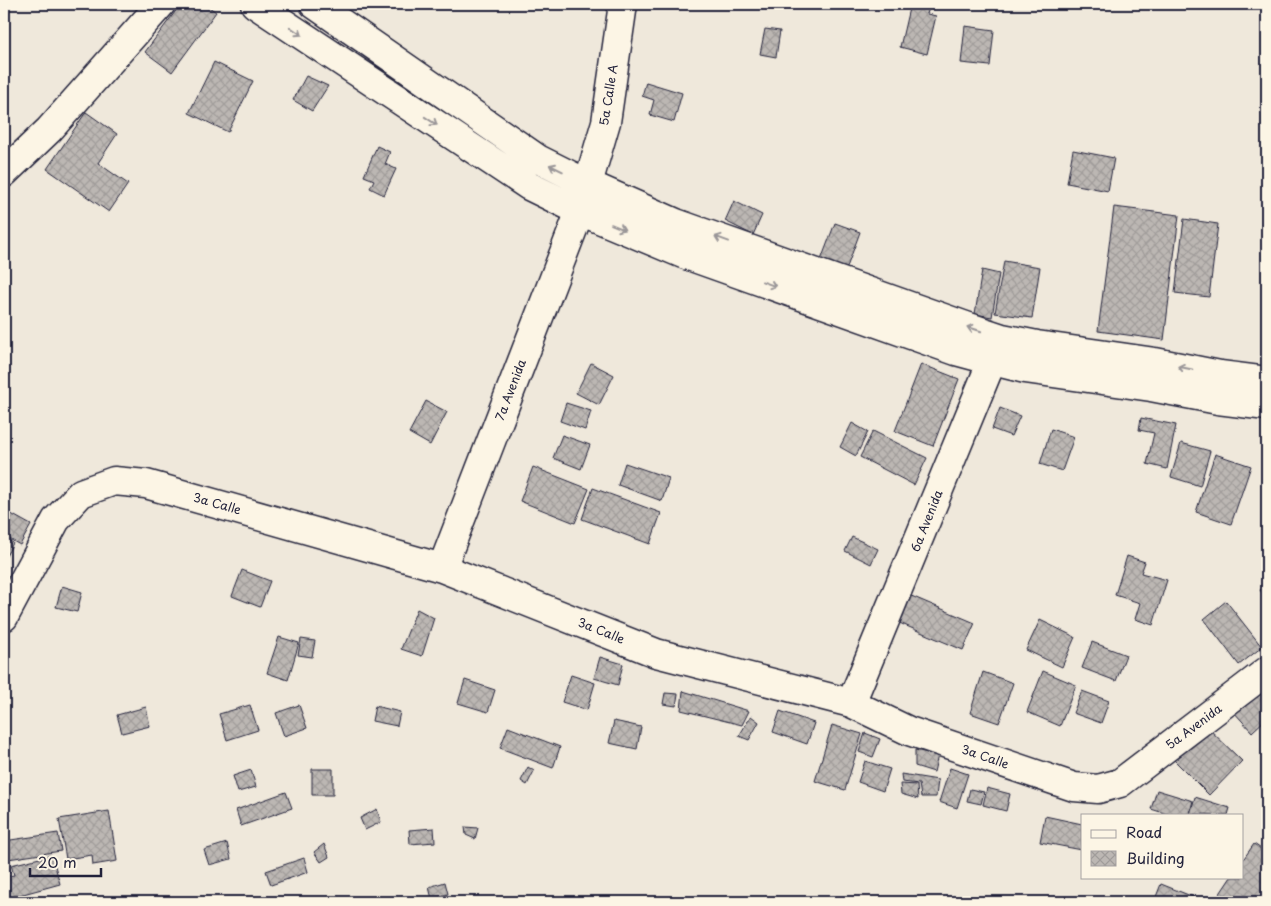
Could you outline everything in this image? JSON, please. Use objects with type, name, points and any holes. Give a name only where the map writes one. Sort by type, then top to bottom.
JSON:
[{"type":"street","points":[[4,172],[49,130],[161,4]]},
{"type":"street","points":[[255,4],[529,186],[580,211],[683,254],[956,351],[997,350],[1037,345],[1153,375],[1219,387],[1267,406]]},
{"type":"street","points":[[314,4],[538,159],[588,184],[676,223],[966,326],[997,350]]},
{"type":"street","name":"5a Calle A","points":[[580,211],[606,122],[622,4]]},
{"type":"street","name":"7a Avenida","points":[[442,568],[580,211]]},
{"type":"street","name":"6a Avenida","points":[[851,703],[997,350]]},
{"type":"street","points":[[1219,387],[1267,381]]},
{"type":"street","name":"3a Calle","points":[[4,618],[56,520],[81,493],[114,481],[146,484],[442,568],[656,653],[851,703],[909,731],[1074,787],[1098,789],[1120,783]]},
{"type":"street","name":"5a Avenida","points":[[1120,783],[1267,672]]},
{"type":"building","points":[[181,4],[205,4],[216,12],[172,72],[145,52]]},
{"type":"building","points":[[910,4],[930,5],[927,14],[936,16],[927,54],[900,47]]},
{"type":"building","points":[[965,26],[994,30],[990,66],[961,63]]},
{"type":"building","points":[[765,29],[780,31],[776,57],[760,54]]},
{"type":"building","points":[[214,62],[253,81],[228,132],[189,113]]},
{"type":"building","points":[[306,76],[328,86],[312,111],[293,100]]},
{"type":"building","points":[[646,82],[682,93],[674,122],[650,115],[654,100],[642,96]]},
{"type":"building","points":[[86,112],[117,134],[98,163],[128,184],[109,212],[47,169]]},
{"type":"building","points":[[377,146],[390,152],[385,164],[396,169],[384,195],[370,188],[374,180],[364,176]]},
{"type":"building","points":[[1073,150],[1114,158],[1108,191],[1067,183]]},
{"type":"building","points":[[734,201],[762,215],[753,235],[725,221]]},
{"type":"building","points":[[1114,207],[1179,215],[1164,340],[1098,331]]},
{"type":"building","points":[[1184,219],[1218,224],[1209,297],[1175,293]]},
{"type":"building","points":[[835,223],[860,232],[843,278],[818,268]]},
{"type":"building","points":[[1004,261],[1040,267],[1032,318],[995,313]]},
{"type":"building","points":[[982,270],[999,274],[992,317],[975,314]]},
{"type":"building","points":[[1266,290],[1267,314],[1263,314]]},
{"type":"building","points":[[591,363],[614,375],[599,405],[576,393]]},
{"type":"building","points":[[921,364],[959,379],[933,446],[895,431]]},
{"type":"building","points":[[426,401],[447,412],[430,445],[409,433]]},
{"type":"building","points":[[566,403],[591,411],[585,430],[560,421]]},
{"type":"building","points":[[1000,408],[1020,416],[1011,436],[992,429]]},
{"type":"building","points":[[1141,418],[1176,425],[1167,469],[1147,464],[1154,433],[1139,430]]},
{"type":"building","points":[[852,423],[868,432],[856,456],[840,447]]},
{"type":"building","points":[[1051,429],[1074,437],[1062,471],[1040,464]]},
{"type":"building","points":[[873,431],[927,458],[914,485],[860,457]]},
{"type":"building","points":[[562,435],[590,445],[581,469],[553,458]]},
{"type":"building","points":[[1181,443],[1210,451],[1200,486],[1171,477]]},
{"type":"building","points":[[1215,454],[1251,466],[1231,524],[1196,512]]},
{"type":"building","points":[[625,463],[669,478],[662,501],[618,485]]},
{"type":"building","points":[[533,467],[589,489],[575,523],[520,501]]},
{"type":"building","points":[[593,488],[661,513],[650,544],[582,519]]},
{"type":"building","points":[[4,510],[31,525],[20,545],[4,536]]},
{"type":"building","points":[[852,537],[878,549],[871,564],[845,551]]},
{"type":"building","points":[[4,538],[13,543],[4,560]]},
{"type":"building","points":[[1127,556],[1145,562],[1141,573],[1167,580],[1153,625],[1135,619],[1140,603],[1115,595]]},
{"type":"building","points":[[242,570],[270,581],[260,607],[232,596]]},
{"type":"building","points":[[1267,585],[1267,600],[1260,590]]},
{"type":"building","points":[[62,586],[82,592],[77,612],[56,607]]},
{"type":"building","points":[[909,595],[975,623],[963,650],[897,622]]},
{"type":"building","points":[[1226,601],[1262,647],[1239,665],[1204,619]]},
{"type":"building","points":[[417,609],[434,618],[422,656],[401,649]]},
{"type":"building","points":[[1040,620],[1075,637],[1062,667],[1026,650]]},
{"type":"building","points":[[279,637],[299,643],[288,680],[267,673]]},
{"type":"building","points":[[301,639],[315,641],[312,657],[298,655]]},
{"type":"building","points":[[1092,642],[1126,655],[1116,681],[1082,668]]},
{"type":"building","points":[[600,657],[623,664],[618,685],[594,678]]},
{"type":"building","points":[[1043,671],[1076,685],[1060,726],[1027,712]]},
{"type":"building","points":[[983,672],[1013,683],[999,723],[970,713]]},
{"type":"building","points":[[571,675],[595,683],[587,710],[562,702]]},
{"type":"building","points":[[465,680],[495,690],[488,712],[458,703]]},
{"type":"building","points":[[1257,688],[1267,699],[1267,718],[1252,732],[1233,711]]},
{"type":"building","points":[[683,691],[749,711],[742,725],[681,710]]},
{"type":"building","points":[[1082,691],[1109,701],[1101,723],[1073,713]]},
{"type":"building","points":[[665,693],[678,694],[676,706],[663,704]]},
{"type":"building","points":[[250,705],[258,730],[227,740],[219,714]]},
{"type":"building","points":[[299,705],[307,728],[284,736],[276,713]]},
{"type":"building","points":[[375,706],[400,712],[397,726],[372,721]]},
{"type":"building","points":[[146,707],[150,726],[122,733],[117,715]]},
{"type":"building","points":[[780,711],[814,723],[807,744],[773,732]]},
{"type":"building","points":[[751,716],[759,722],[749,740],[739,736]]},
{"type":"building","points":[[614,721],[641,727],[637,749],[609,743]]},
{"type":"building","points":[[832,725],[862,734],[845,790],[815,781]]},
{"type":"building","points":[[1205,725],[1242,761],[1209,795],[1173,759]]},
{"type":"building","points":[[508,727],[560,747],[553,768],[500,748]]},
{"type":"building","points":[[865,733],[880,739],[873,757],[859,752]]},
{"type":"building","points":[[915,750],[938,755],[934,772],[915,766]]},
{"type":"building","points":[[865,761],[890,769],[883,791],[858,782]]},
{"type":"building","points":[[528,767],[534,771],[527,785],[521,781]]},
{"type":"building","points":[[950,768],[968,774],[957,808],[939,802]]},
{"type":"building","points":[[312,769],[333,769],[333,795],[312,795]]},
{"type":"building","points":[[251,770],[256,787],[238,792],[233,776]]},
{"type":"building","points":[[901,774],[938,780],[936,797],[921,797],[919,784],[902,782]]},
{"type":"building","points":[[900,784],[917,785],[918,799],[901,794]]},
{"type":"building","points":[[987,788],[1010,794],[1006,811],[983,805]]},
{"type":"building","points":[[970,789],[984,792],[981,804],[967,801]]},
{"type":"building","points":[[1157,790],[1193,801],[1189,814],[1167,814],[1151,809]]},
{"type":"building","points":[[286,792],[292,808],[241,826],[236,810]]},
{"type":"building","points":[[1195,797],[1230,808],[1228,814],[1190,814]]},
{"type":"building","points":[[377,809],[381,822],[365,830],[360,818]]},
{"type":"building","points":[[109,811],[117,861],[93,865],[92,855],[66,859],[59,819]]},
{"type":"building","points":[[1045,816],[1081,824],[1081,850],[1040,842]]},
{"type":"building","points":[[465,827],[478,828],[475,839],[466,835]]},
{"type":"building","points":[[434,828],[435,842],[410,844],[409,830]]},
{"type":"building","points":[[58,833],[61,851],[8,859],[10,872],[4,873],[4,841]]},
{"type":"building","points":[[227,843],[231,859],[209,865],[204,850]]},
{"type":"building","points":[[324,844],[329,857],[321,862],[314,852]]},
{"type":"building","points":[[1254,844],[1267,853],[1267,892],[1260,902],[1223,902],[1217,898],[1230,878],[1244,878],[1244,858]]},
{"type":"building","points":[[52,855],[60,884],[5,899],[4,877],[14,875],[11,865]]},
{"type":"building","points":[[304,858],[308,872],[271,885],[266,871]]},
{"type":"building","points":[[445,882],[448,894],[432,899],[429,887]]},
{"type":"building","points":[[1161,884],[1201,900],[1200,902],[1154,902]]}]
